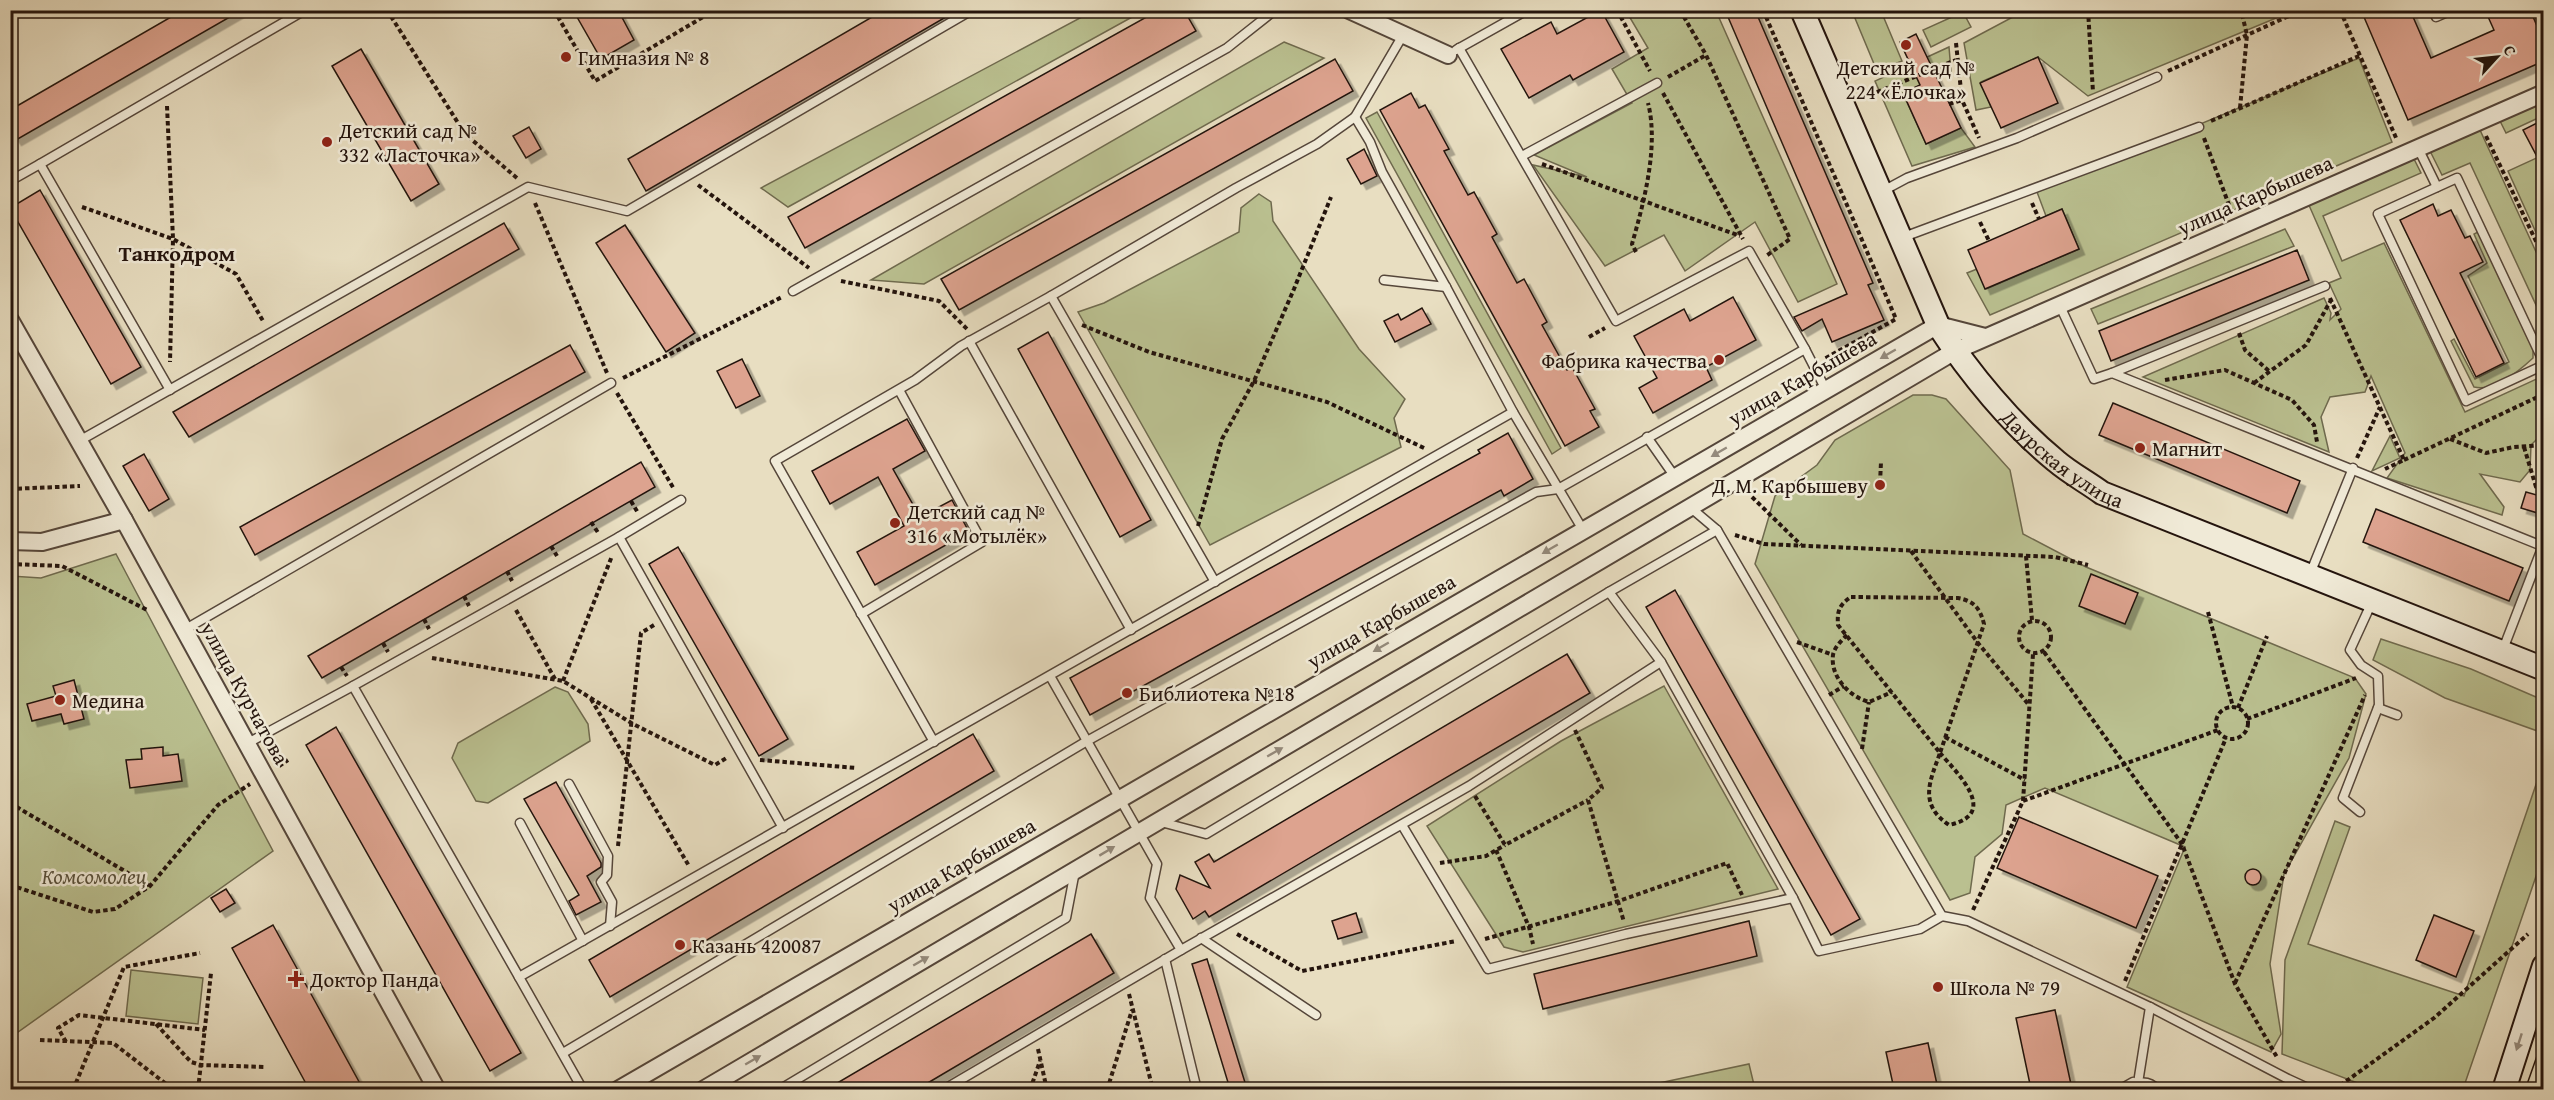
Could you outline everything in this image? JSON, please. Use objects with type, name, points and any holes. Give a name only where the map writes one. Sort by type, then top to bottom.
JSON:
[{"type":"street","points":[[1349,10],[1403,35],[1453,52]]},
{"type":"street","name":"Даурская улица","points":[[1802,10],[1938,325],[1955,351],[2022,431],[2057,462],[2102,493],[2544,669]]},
{"type":"street","name":"улица Карбышева","points":[[703,1089],[1955,351],[2544,93]]},
{"type":"street","name":"улица Курчатова","points":[[10,320],[124,520],[437,1089]]},
{"type":"street","points":[[1938,325],[1985,337]]},
{"type":"street","name":"улица Карбышева","points":[[618,1089],[1938,325]]},
{"type":"street","points":[[10,541],[42,542],[124,520]]},
{"type":"street","points":[[2504,1089],[2544,966]]},
{"type":"lane","points":[[10,181],[305,10]]},
{"type":"lane","points":[[79,441],[528,188],[627,211],[972,10]]},
{"type":"lane","points":[[793,291],[1227,48],[1275,10]]},
{"type":"lane","points":[[1527,10],[1453,52],[1522,156],[1616,321],[1749,251],[1826,390]]},
{"type":"lane","points":[[2433,10],[2436,17],[2452,10]]},
{"type":"lane","points":[[934,742],[776,461],[899,390],[969,341],[1317,144],[1355,117],[1403,35]]},
{"type":"lane","points":[[1881,192],[1907,178],[1984,150],[2157,76]]},
{"type":"lane","points":[[1522,156],[1657,83]]},
{"type":"lane","points":[[1355,117],[1370,142],[1382,172],[1513,412],[1583,530]]},
{"type":"lane","points":[[1900,238],[2199,127]]},
{"type":"lane","points":[[2411,151],[2437,187]]},
{"type":"lane","points":[[40,164],[170,390]]},
{"type":"lane","points":[[2457,178],[2544,364],[2466,401],[2378,214],[2437,187],[2457,178]]},
{"type":"lane","points":[[1384,280],[1446,287]]},
{"type":"lane","points":[[2060,306],[2094,379],[2325,286]]},
{"type":"lane","points":[[1051,296],[1215,582]]},
{"type":"lane","points":[[969,341],[1131,630]]},
{"type":"lane","points":[[563,1053],[1088,741],[1536,492],[1558,489],[1805,350]]},
{"type":"lane","points":[[2112,373],[2543,544],[2501,652]]},
{"type":"lane","points":[[184,630],[611,383]]},
{"type":"lane","points":[[861,614],[982,543],[899,390]]},
{"type":"lane","points":[[519,977],[1513,412]]},
{"type":"lane","points":[[1647,437],[1675,477]]},
{"type":"lane","points":[[2309,577],[2353,468]]},
{"type":"lane","points":[[246,744],[510,599],[681,500]]},
{"type":"lane","points":[[1691,508],[1717,530],[1942,916]]},
{"type":"lane","points":[[1158,821],[1206,834],[1609,592],[1717,530]]},
{"type":"lane","points":[[619,537],[783,828]]},
{"type":"lane","points":[[1609,592],[1660,662],[1793,898],[1819,951],[1920,929],[1942,916],[1968,921],[2150,1006],[2288,1079],[2312,1089]]},
{"type":"lane","points":[[2360,812],[2343,798],[2378,708],[2379,676],[2361,664],[2350,650],[2372,602]]},
{"type":"lane","points":[[943,1089],[1201,938],[1469,786],[1571,722],[1660,662]]},
{"type":"lane","points":[[1050,676],[1157,864],[1150,898],[1181,950]]},
{"type":"lane","points":[[353,686],[584,1089]]},
{"type":"lane","points":[[2378,708],[2397,715]]},
{"type":"lane","points":[[569,784],[608,856],[607,875],[601,882],[612,902],[610,926]]},
{"type":"lane","points":[[520,823],[583,941]]},
{"type":"lane","points":[[1402,825],[1488,969],[1626,934],[1793,898]]},
{"type":"lane","points":[[778,1089],[1066,918],[1074,871]]},
{"type":"lane","points":[[1201,938],[1316,1015]]},
{"type":"lane","points":[[1165,959],[1197,1089]]},
{"type":"lane","points":[[2128,1089],[2138,1081],[2150,1006]]},
{"type":"lane","points":[[2119,1089],[2138,1081],[2150,1083],[2158,1089]]},
{"type":"path","points":[[387,10],[465,134],[528,188],[611,383],[681,500]]},
{"type":"path","points":[[554,10],[595,81],[715,10]]},
{"type":"path","points":[[1617,10],[1749,251]]},
{"type":"path","points":[[1680,10],[1706,55],[1790,238],[1756,263]]},
{"type":"path","points":[[1763,10],[1896,319],[1813,365]]},
{"type":"path","points":[[2088,10],[2093,104]]},
{"type":"path","points":[[2240,108],[2247,35],[2241,10]]},
{"type":"path","points":[[2157,76],[2302,10]]},
{"type":"path","points":[[2340,10],[2360,56],[2411,151]]},
{"type":"path","points":[[1956,43],[1962,100],[1984,150]]},
{"type":"path","points":[[1657,83],[1706,55]]},
{"type":"path","points":[[2237,227],[2199,127],[2360,56]]},
{"type":"path","points":[[1870,94],[1956,60]]},
{"type":"path","points":[[1636,252],[1632,244],[1645,201],[1652,118],[1644,90]]},
{"type":"path","points":[[166,91],[173,239],[170,390]]},
{"type":"path","points":[[1950,104],[1962,100]]},
{"type":"path","points":[[2480,121],[2544,258]]},
{"type":"path","points":[[1522,156],[1741,237]]},
{"type":"path","points":[[1192,544],[1222,439],[1254,381],[1331,197]]},
{"type":"path","points":[[61,200],[173,239],[236,274],[270,333]]},
{"type":"path","points":[[1975,210],[1989,241]]},
{"type":"path","points":[[2325,286],[2404,460]]},
{"type":"path","points":[[611,383],[793,291]]},
{"type":"path","points":[[2254,383],[2306,345],[2331,299]]},
{"type":"path","points":[[1062,316],[1149,352],[1327,402],[1439,455]]},
{"type":"path","points":[[2235,323],[2245,350],[2270,371]]},
{"type":"path","points":[[2141,384],[2225,370],[2292,400],[2314,425],[2319,455]]},
{"type":"path","points":[[2372,476],[2544,394]]},
{"type":"path","points":[[2353,468],[2380,407]]},
{"type":"path","points":[[2449,439],[2486,453],[2544,445]]},
{"type":"path","points":[[2524,447],[2536,487],[2544,490]]},
{"type":"path","points":[[1880,483],[1881,462]]},
{"type":"path","points":[[10,489],[80,486]]},
{"type":"path","points":[[1752,497],[1802,546]]},
{"type":"path","points":[[1717,530],[1764,544],[2055,557],[2088,565]]},
{"type":"path","points":[[563,681],[619,537]]},
{"type":"path","points":[[1911,551],[1978,643],[2030,705]]},
{"type":"path","points":[[2026,556],[2032,620]]},
{"type":"path","points":[[10,564],[62,566],[149,611]]},
{"type":"path","points":[[1944,598],[1851,597],[1842,603],[1837,613],[1838,625],[1940,753],[1965,783],[1972,795],[1974,807],[1969,817],[1961,823],[1949,825],[1940,819],[1929,799],[1927,787],[1940,753],[1946,737],[1984,624],[1981,611],[1971,601],[1944,598]]},
{"type":"path","points":[[510,599],[556,680]]},
{"type":"path","points":[[2208,612],[2235,708]]},
{"type":"path","points":[[617,855],[633,724],[641,633],[664,618]]},
{"type":"path","points":[[2032,620],[2044,622],[2051,631],[2052,643],[2044,652],[2032,654],[2022,648],[2018,637],[2022,626],[2032,620]]},
{"type":"path","points":[[1778,635],[1833,655]]},
{"type":"path","points":[[1846,635],[1833,655],[1835,670],[1844,686],[1857,699],[1869,702],[1892,692]]},
{"type":"path","points":[[2235,708],[2267,636]]},
{"type":"path","points":[[2044,652],[2182,844],[2235,984],[2249,1012],[2269,1039],[2288,1079]]},
{"type":"path","points":[[410,654],[563,681],[633,724],[715,765],[740,750]]},
{"type":"path","points":[[1968,921],[2023,801],[2032,654]]},
{"type":"path","points":[[2247,719],[2366,675]]},
{"type":"path","points":[[2235,984],[2367,689]]},
{"type":"path","points":[[591,698],[696,877]]},
{"type":"path","points":[[1858,772],[1869,702]]},
{"type":"path","points":[[2235,708],[2244,712],[2247,719],[2248,726],[2245,732],[2233,739],[2226,738],[2218,730],[2216,722],[2219,714],[2225,709],[2235,708]]},
{"type":"path","points":[[1425,865],[1486,856],[1588,800],[1602,788],[1571,722]]},
{"type":"path","points":[[2023,801],[2218,730]]},
{"type":"path","points":[[1946,737],[2025,780]]},
{"type":"path","points":[[2120,993],[2226,738]]},
{"type":"path","points":[[744,759],[884,770]]},
{"type":"path","points":[[10,885],[93,912],[115,909],[150,886],[218,806],[288,760]]},
{"type":"path","points":[[1469,786],[1505,845]]},
{"type":"path","points":[[1588,800],[1619,901],[1626,934]]},
{"type":"path","points":[[10,803],[150,886]]},
{"type":"path","points":[[1496,850],[1529,927],[1536,957]]},
{"type":"path","points":[[1224,926],[1302,971],[1471,939],[1488,938],[1619,901],[1727,863],[1747,908]]},
{"type":"path","points":[[2334,1089],[2434,1018],[2528,934]]},
{"type":"path","points":[[73,1089],[124,967],[200,953]]},
{"type":"path","points":[[198,1089],[211,973]]},
{"type":"path","points":[[1126,982],[1153,1089]]},
{"type":"path","points":[[1107,1089],[1132,1009]]},
{"type":"path","points":[[66,1042],[58,1028],[79,1015],[205,1030]]},
{"type":"path","points":[[156,1024],[191,1062],[201,1065],[264,1067]]},
{"type":"path","points":[[1035,1035],[1047,1089]]},
{"type":"path","points":[[40,1040],[113,1043],[174,1089]]},
{"type":"path","points":[[1030,1089],[1041,1060]]},
{"type":"green space","points":[[1093,11],[1143,11],[788,207],[761,188]]},
{"type":"green space","points":[[1626,11],[1716,11],[1837,284],[1798,302],[1755,222],[1685,271],[1664,235],[1605,266],[1533,165],[1587,177],[1534,155],[1632,103],[1612,69],[1648,48]]},
{"type":"green space","points":[[1852,11],[1881,11],[1902,61],[1877,71]]},
{"type":"green space","points":[[2024,11],[2293,11],[2088,96],[2038,57],[1981,82],[1991,107],[1976,110],[1964,43]]},
{"type":"green space","points":[[1963,12],[1971,27],[1931,47],[1923,30]]},
{"type":"green space","points":[[1284,42],[1324,58],[924,284],[871,280]]},
{"type":"green space","points":[[1949,47],[1951,71],[1903,93],[1926,144],[1961,128],[1975,147],[1912,166],[1875,81]]},
{"type":"green space","points":[[2359,58],[2392,142],[1990,315],[1967,273],[1977,269],[1986,289],[2079,249],[2062,209],[2046,216],[2037,192]]},
{"type":"green space","points":[[2533,100],[2543,104],[2543,130],[2538,118],[2506,133],[2497,115]]},
{"type":"green space","points":[[1377,112],[1561,448],[1552,454],[1366,118]]},
{"type":"green space","points":[[2480,130],[2543,267],[2543,320],[2470,163],[2442,175],[2430,151]]},
{"type":"green space","points":[[2543,155],[2543,248],[2508,171]]},
{"type":"green space","points":[[2414,159],[2421,173],[2323,216],[2342,261],[2384,243],[2465,412],[2543,376],[2543,433],[2531,445],[2530,470],[2520,482],[2480,474],[2504,507],[2502,515],[2387,478],[2405,453],[2371,376],[2365,392],[2330,397],[2321,417],[2329,452],[2143,377],[2324,298],[2331,313],[2330,320],[2341,309],[2329,283],[2341,278],[2308,203]]},
{"type":"green space","points":[[1259,194],[1271,202],[1273,221],[1359,349],[1405,399],[1394,418],[1401,447],[1210,545],[1078,312],[1104,303],[1239,232],[1241,208]]},
{"type":"green space","points":[[2285,229],[2294,246],[2098,324],[2091,309]]},
{"type":"green space","points":[[2478,232],[2533,347],[2533,358],[2521,369],[2497,383],[2481,388],[2474,387],[2451,341],[2454,339],[2475,379],[2509,362],[2468,276],[2487,263],[2474,234]]},
{"type":"green space","points":[[1913,395],[1932,395],[1946,399],[2010,470],[2023,534],[2086,567],[2355,678],[2366,694],[2349,758],[2284,874],[2270,964],[2281,1034],[2271,1052],[2127,987],[2185,847],[2045,788],[2006,805],[2002,834],[1975,857],[1970,893],[1950,900],[1755,564],[1775,496],[1817,465],[1835,440]]},
{"type":"green space","points":[[2390,436],[2400,458],[2372,471]]},
{"type":"green space","name":"Комсомолец","points":[[116,554],[273,851],[11,1037],[11,576],[41,578]]},
{"type":"green space","points":[[2381,639],[2471,669],[2543,700],[2543,733],[2445,698],[2373,660]]},
{"type":"green space","points":[[1664,686],[1778,889],[1523,952],[1504,947],[1427,826],[1561,741]]},
{"type":"green space","points":[[555,687],[568,692],[588,724],[590,741],[488,803],[476,801],[452,758],[458,743]]},
{"type":"green space","points":[[2543,764],[2543,781],[2540,790],[2544,791],[2543,856],[2463,1089],[2373,1089],[2282,1054],[2285,960],[2335,821],[2350,827],[2308,944],[2464,996]]},
{"type":"green space","points":[[131,970],[203,978],[198,1024],[126,1016]]},
{"type":"green space","points":[[1749,1064],[1755,1089],[1631,1089]]},
{"type":"building","points":[[183,10],[242,10],[16,140],[10,131],[10,110]]},
{"type":"building","points":[[573,10],[618,10],[634,40],[601,59]]},
{"type":"building","points":[[884,10],[958,10],[646,191],[628,159]]},
{"type":"building","points":[[1159,10],[1184,10],[1196,31],[805,248],[788,217]]},
{"type":"building","points":[[1601,10],[1624,52],[1573,80],[1570,75],[1529,98],[1501,49],[1551,22],[1557,34]]},
{"type":"building","points":[[1725,10],[1755,10],[1873,283],[1868,285],[1884,320],[1832,342],[1822,319],[1802,331],[1794,317],[1847,294]]},
{"type":"building","points":[[2361,10],[2410,10],[2431,58],[2494,30],[2485,10],[2530,10],[2544,42],[2544,61],[2408,120]]},
{"type":"building","points":[[1916,34],[1961,128],[1926,144],[1903,93],[1920,85],[1900,42]]},
{"type":"building","points":[[361,49],[439,184],[411,201],[332,66]]},
{"type":"building","points":[[2038,57],[2058,103],[2001,128],[1980,83]]},
{"type":"building","points":[[1335,59],[1353,91],[959,310],[941,279]]},
{"type":"building","points":[[1411,93],[1419,108],[1425,105],[1449,149],[1444,151],[1468,195],[1474,192],[1497,234],[1492,237],[1517,283],[1524,279],[1547,322],[1542,325],[1567,370],[1572,367],[1595,409],[1590,411],[1599,427],[1565,446],[1380,110]]},
{"type":"building","points":[[2537,123],[2544,136],[2544,170],[2523,130]]},
{"type":"building","points":[[529,127],[541,149],[526,158],[513,136]]},
{"type":"building","points":[[1364,149],[1377,176],[1361,184],[1347,159]]},
{"type":"building","points":[[40,190],[141,367],[111,384],[10,208]]},
{"type":"building","points":[[2433,204],[2438,216],[2451,210],[2465,238],[2470,236],[2483,262],[2460,273],[2504,363],[2476,377],[2400,220]]},
{"type":"building","points":[[2062,209],[2079,249],[1985,289],[1968,250]]},
{"type":"building","points":[[504,223],[519,249],[189,437],[173,412]]},
{"type":"building","points":[[625,225],[695,333],[666,352],[596,243]]},
{"type":"building","points":[[2297,250],[2309,280],[2111,361],[2099,331]]},
{"type":"building","points":[[1733,297],[1756,340],[1706,367],[1712,380],[1653,413],[1639,388],[1657,378],[1634,336],[1684,309],[1690,321]]},
{"type":"building","points":[[1422,308],[1431,324],[1395,342],[1384,321],[1398,314],[1401,320]]},
{"type":"building","points":[[1048,332],[1151,520],[1120,537],[1018,349]]},
{"type":"building","points":[[570,345],[585,372],[255,555],[240,527]]},
{"type":"building","points":[[742,359],[760,396],[736,408],[717,371]]},
{"type":"building","points":[[2113,403],[2300,481],[2287,513],[2099,435]]},
{"type":"building","points":[[907,419],[925,451],[893,469],[920,517],[952,500],[969,532],[875,585],[857,552],[904,526],[878,477],[830,504],[812,471]]},
{"type":"building","points":[[1508,433],[1533,479],[1504,496],[1501,490],[1090,715],[1070,678],[1480,453],[1478,450]]},
{"type":"building","points":[[144,454],[169,499],[149,511],[123,466]]},
{"type":"building","points":[[641,462],[655,487],[322,678],[308,656]]},
{"type":"building","points":[[2526,492],[2544,497],[2544,515],[2521,508]]},
{"type":"building","points":[[2376,509],[2523,568],[2509,601],[2363,542]]},
{"type":"building","points":[[678,547],[788,739],[759,756],[649,564]]},
{"type":"building","points":[[2091,574],[2138,593],[2125,624],[2079,606]]},
{"type":"building","points":[[1675,590],[1860,919],[1831,935],[1646,607]]},
{"type":"building","points":[[1567,654],[1590,693],[1209,917],[1205,911],[1193,919],[1176,889],[1180,875],[1210,888],[1195,862],[1209,854],[1214,862]]},
{"type":"building","name":"Медина","points":[[74,680],[84,719],[64,724],[61,714],[32,721],[27,704],[56,696],[53,686]]},
{"type":"building","points":[[336,727],[521,1053],[490,1071],[306,745]]},
{"type":"building","points":[[973,734],[994,771],[610,997],[589,960]]},
{"type":"building","points":[[163,747],[163,756],[178,754],[182,781],[130,788],[126,760],[142,759],[141,749]]},
{"type":"building","points":[[556,782],[601,863],[601,867],[587,876],[601,902],[576,915],[569,901],[579,895],[524,799]]},
{"type":"building","points":[[2019,817],[2158,876],[2136,928],[1997,868]]},
{"type":"building","points":[[2253,869],[2259,871],[2261,877],[2259,883],[2253,885],[2247,883],[2245,877],[2247,871]]},
{"type":"building","points":[[226,889],[235,903],[220,912],[211,898]]},
{"type":"building","points":[[1356,913],[1362,932],[1338,939],[1332,921]]},
{"type":"building","points":[[2434,915],[2474,931],[2456,977],[2416,960]]},
{"type":"building","points":[[1749,921],[1757,956],[1543,1009],[1534,974]]},
{"type":"building","points":[[273,925],[363,1089],[309,1089],[232,948]]},
{"type":"building","points":[[1091,934],[1114,973],[926,1084],[916,1089],[827,1089]]},
{"type":"building","points":[[1207,959],[1247,1089],[1230,1089],[1192,964]]},
{"type":"building","points":[[2055,1010],[2072,1089],[2031,1089],[2016,1018]]},
{"type":"building","points":[[1928,1043],[1938,1089],[1894,1089],[1886,1052]]},
{"type":"tram line","points":[[2525,1090],[2544,1036]]},
{"type":"tram line","points":[[2536,1090],[2544,1066]]},
{"type":"place","name":"Детский сад № 224 «Ёлочка»","points":[[1906,45]]},
{"type":"place","name":"Гимназия № 8","points":[[566,57]]},
{"type":"place","name":"Детский сад № 332 «Ласточка»","points":[[327,142]]},
{"type":"place","name":"Фабрика качества","points":[[1719,360]]},
{"type":"place","name":"Магнит","points":[[2140,448]]},
{"type":"place","name":"Д. М. Карбышеву","points":[[1880,485]]},
{"type":"place","name":"Детский сад № 316 «Мотылёк»","points":[[895,523]]},
{"type":"place","name":"Библиотека №18","points":[[1127,693]]},
{"type":"place","name":"Медина","points":[[60,700]]},
{"type":"place","name":"Казань 420087","points":[[680,945]]},
{"type":"place","name":"Доктор Панда","points":[[296,979]]},
{"type":"place","name":"Школа № 79","points":[[1938,987]]},
{"type":"district","name":"Танкодром","points":[[177,253]]}]
